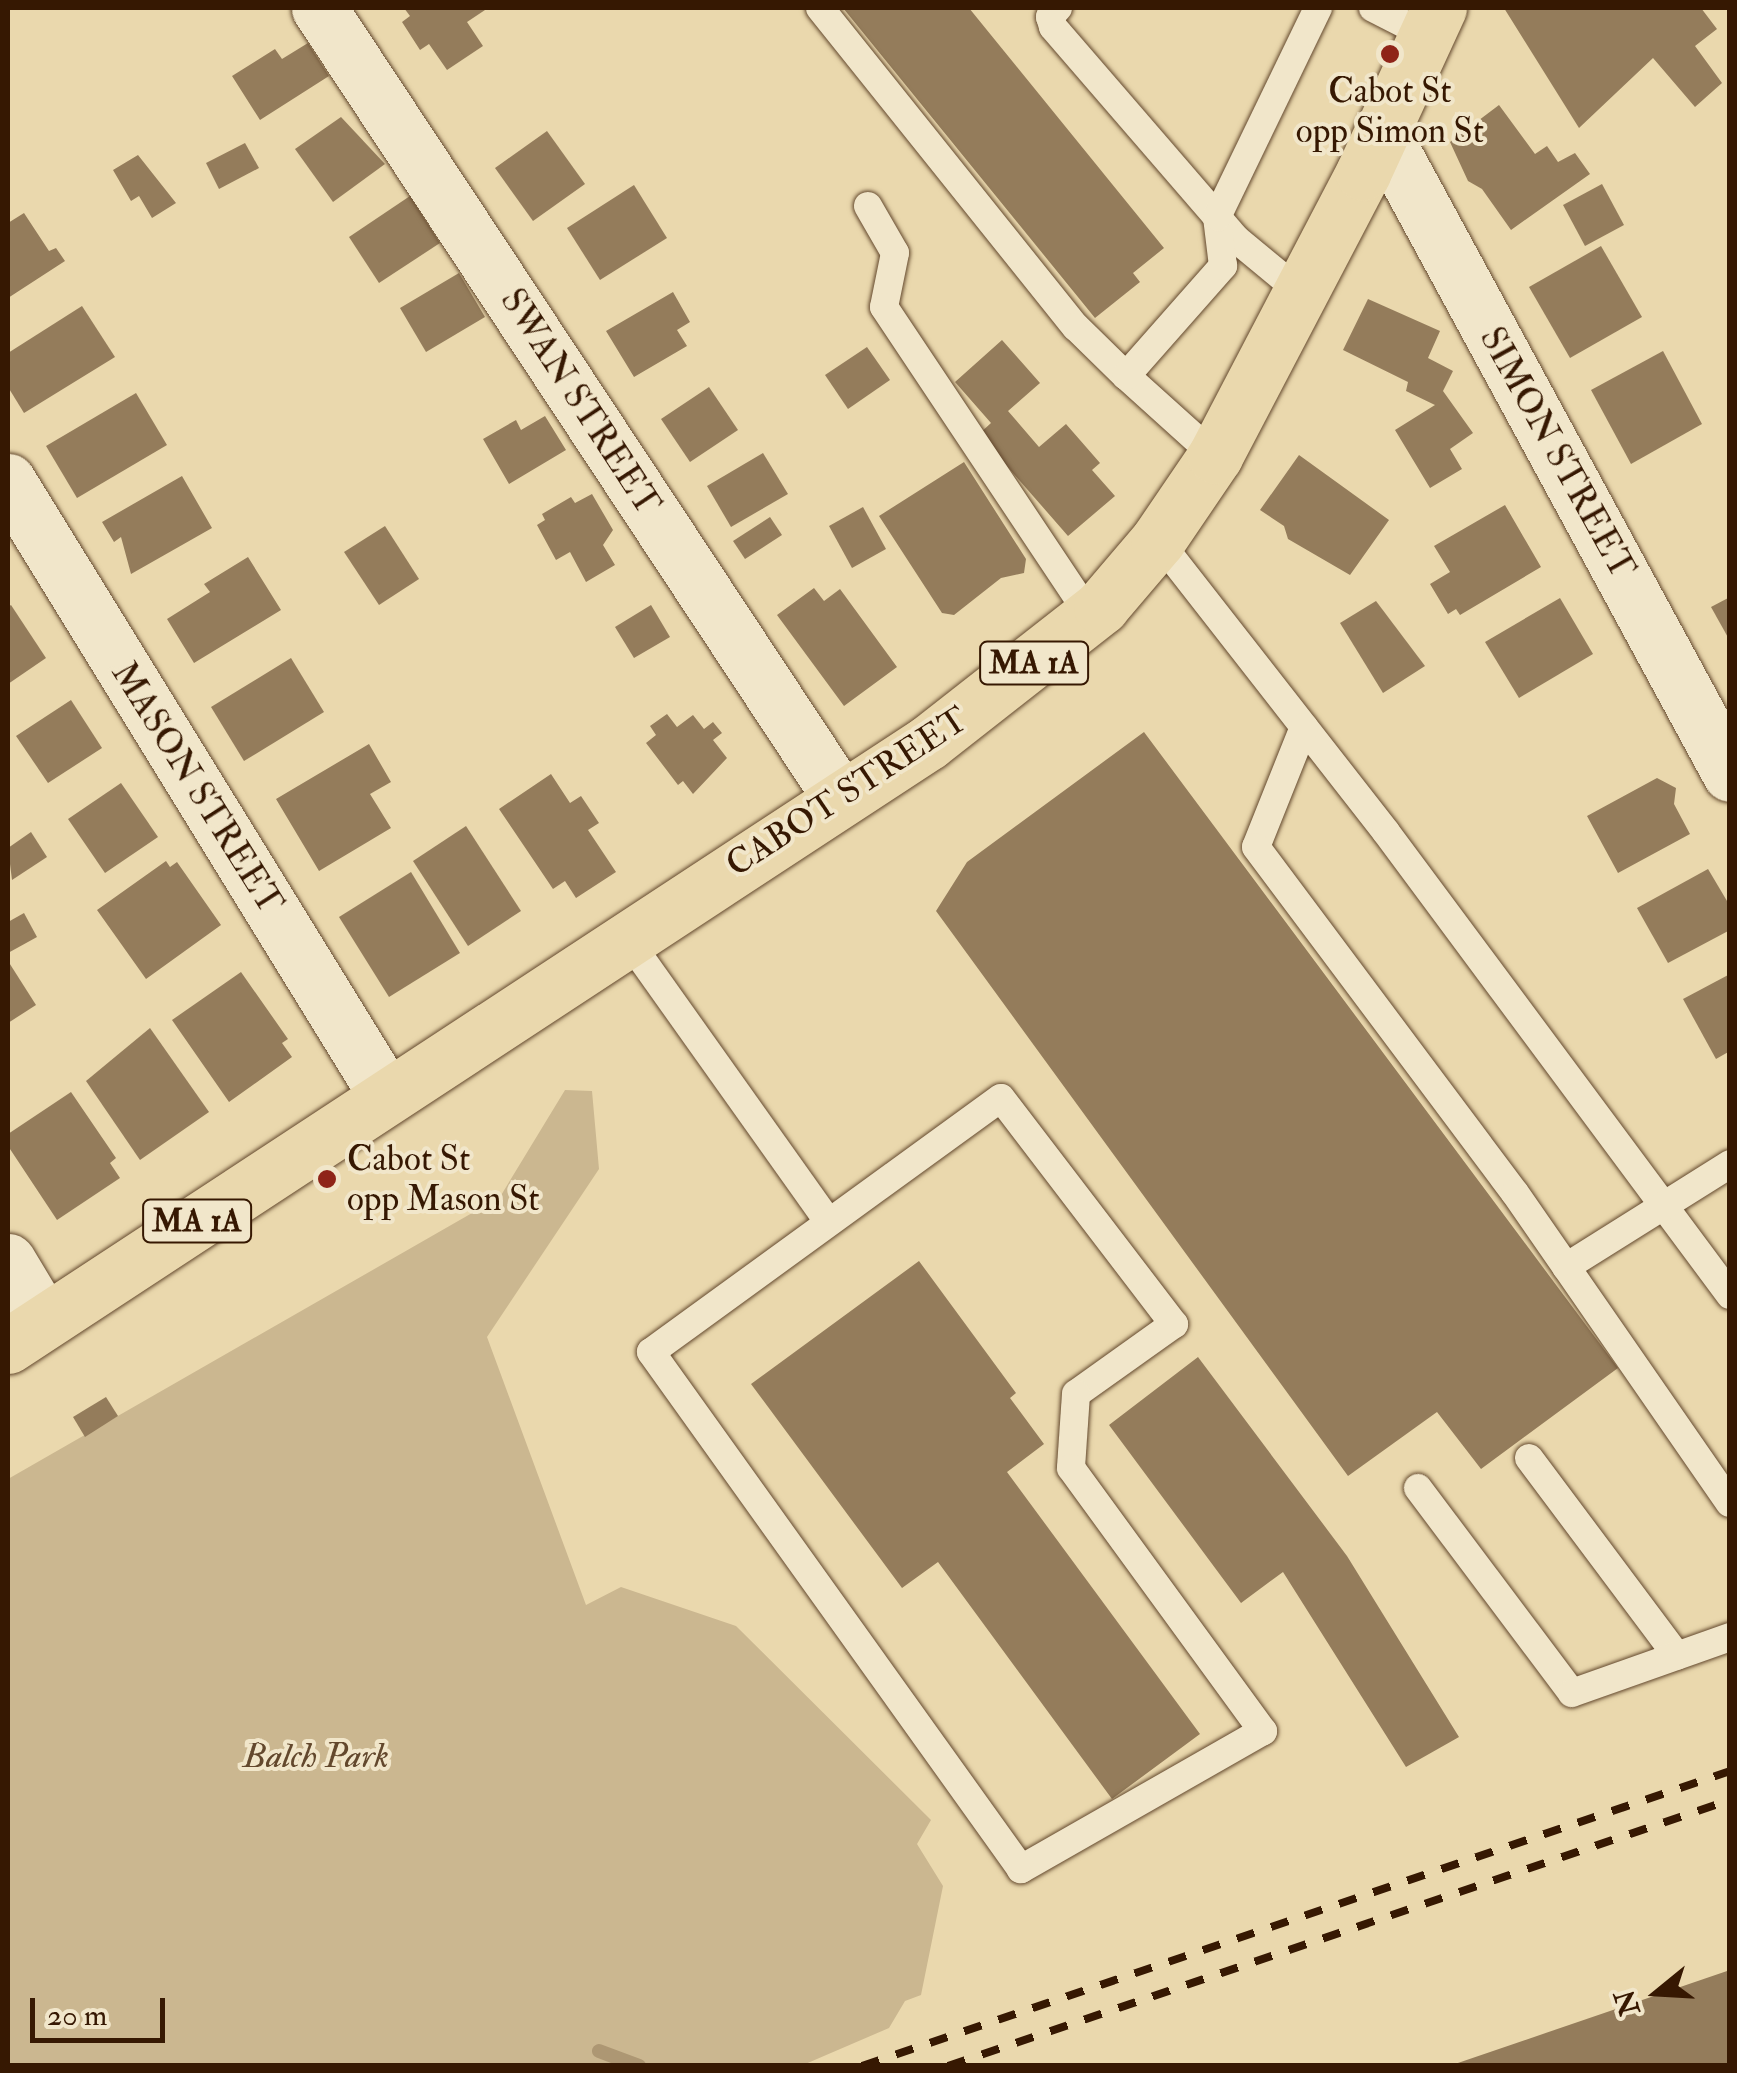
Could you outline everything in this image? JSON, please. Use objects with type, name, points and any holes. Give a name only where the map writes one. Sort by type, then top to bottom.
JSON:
[{"type":"highway","name":"CABOT STREET","points":[[26,1334],[988,700],[1090,616],[1158,540],[1215,456],[1382,132],[1432,21]]},
{"type":"street","name":"SWAN STREET","points":[[319,8],[840,797]]},
{"type":"street","name":"SIMON STREET","points":[[1382,132],[1730,774]]},
{"type":"street","name":"MASON STREET","points":[[8,481],[386,1095]]},
{"type":"street","points":[[8,1262],[26,1334]]},
{"type":"lane","points":[[820,8],[1076,327],[1215,456]]},
{"type":"lane","points":[[1058,8],[1050,18],[1053,28],[1217,216],[1300,292]]},
{"type":"lane","points":[[1126,376],[1223,266],[1217,216],[1318,8]]},
{"type":"lane","points":[[1373,8],[1432,21]]},
{"type":"lane","points":[[868,206],[895,254],[884,307],[1090,616]]},
{"type":"lane","points":[[1158,540],[1304,727],[1730,1295]]},
{"type":"lane","points":[[1304,727],[1256,847],[1514,1192],[1730,1503]]},
{"type":"lane","points":[[626,937],[827,1220]]},
{"type":"lane","points":[[1001,1098],[1174,1324],[1076,1394],[1070,1468],[1263,1732],[1021,1869],[650,1352],[827,1220],[1001,1098]]},
{"type":"lane","points":[[1566,1267],[1662,1203],[1730,1164]]},
{"type":"lane","points":[[1530,1458],[1677,1656]]},
{"type":"lane","points":[[1418,1488],[1572,1693],[1730,1637]]},
{"type":"green space","name":"Balch Park","points":[[565,1090],[592,1091],[599,1169],[487,1337],[586,1605],[621,1587],[736,1626],[931,1820],[917,1844],[943,1886],[921,1995],[905,2001],[889,2028],[803,2065],[8,2065],[8,1479],[500,1197]]},
{"type":"building","points":[[404,8],[488,8],[467,22],[483,46],[447,70],[429,44],[420,50],[402,22],[410,16]]},
{"type":"building","points":[[843,8],[969,8],[1164,248],[1133,273],[1140,282],[1095,318]]},
{"type":"building","points":[[1504,8],[1701,8],[1717,29],[1695,46],[1722,83],[1695,107],[1653,58],[1579,128]]},
{"type":"building","points":[[308,43],[329,76],[260,120],[232,76],[275,49],[282,59]]},
{"type":"building","points":[[1499,105],[1535,154],[1547,146],[1558,162],[1575,153],[1590,174],[1511,230],[1482,189],[1468,181],[1450,142]]},
{"type":"building","points":[[341,117],[385,164],[333,202],[295,149]]},
{"type":"building","points":[[547,131],[585,184],[533,221],[495,168]]},
{"type":"building","points":[[245,143],[259,168],[219,189],[206,163]]},
{"type":"building","points":[[138,155],[176,203],[152,218],[139,196],[131,201],[113,170]]},
{"type":"building","points":[[1602,184],[1624,225],[1585,246],[1563,205]]},
{"type":"building","points":[[634,185],[667,238],[600,280],[567,228]]},
{"type":"building","points":[[410,196],[440,243],[379,283],[349,237]]},
{"type":"building","points":[[24,213],[49,251],[56,248],[65,261],[8,298],[8,223]]},
{"type":"building","points":[[1601,246],[1642,317],[1570,358],[1529,287]]},
{"type":"building","points":[[459,273],[485,317],[426,352],[400,308]]},
{"type":"building","points":[[673,292],[690,322],[677,330],[687,346],[634,377],[606,331]]},
{"type":"building","points":[[1368,299],[1440,331],[1428,358],[1453,371],[1443,391],[1473,433],[1450,449],[1462,469],[1430,488],[1395,430],[1435,405],[1406,391],[1408,382],[1343,350]]},
{"type":"building","points":[[82,306],[115,357],[24,413],[8,387],[8,353]]},
{"type":"building","points":[[1002,340],[1040,383],[1008,411],[1039,447],[1066,424],[1100,463],[1092,470],[1115,496],[1068,536],[979,434],[991,423],[955,382]]},
{"type":"building","points":[[867,347],[890,380],[848,409],[825,375]]},
{"type":"building","points":[[1663,351],[1702,424],[1631,464],[1591,390]]},
{"type":"building","points":[[709,387],[738,430],[690,462],[661,419]]},
{"type":"building","points":[[136,393],[167,445],[77,498],[46,446]]},
{"type":"building","points":[[545,416],[566,450],[509,484],[483,439],[516,420],[521,430]]},
{"type":"building","points":[[763,453],[788,494],[731,527],[707,486]]},
{"type":"building","points":[[1299,455],[1389,520],[1350,575],[1288,539],[1284,526],[1260,510]]},
{"type":"building","points":[[964,462],[1026,559],[1024,573],[1001,578],[954,615],[942,613],[879,516]]},
{"type":"building","points":[[182,476],[212,528],[131,574],[121,537],[114,542],[102,522]]},
{"type":"building","points":[[592,494],[613,530],[603,545],[615,565],[586,582],[570,552],[556,560],[537,525],[545,520],[542,514],[571,497],[575,503]]},
{"type":"building","points":[[1505,505],[1541,567],[1460,615],[1456,609],[1448,614],[1430,584],[1450,572],[1434,546]]},
{"type":"building","points":[[863,507],[886,549],[852,568],[829,526]]},
{"type":"building","points":[[770,517],[782,535],[745,559],[733,541]]},
{"type":"building","points":[[385,526],[419,579],[379,605],[344,552]]},
{"type":"building","points":[[248,557],[281,610],[194,663],[167,619],[210,592],[204,584]]},
{"type":"building","points":[[814,588],[824,601],[840,589],[897,667],[844,706],[777,615]]},
{"type":"building","points":[[1730,597],[1730,641],[1711,607]]},
{"type":"building","points":[[1560,598],[1593,654],[1519,698],[1485,642]]},
{"type":"building","points":[[1376,601],[1425,666],[1383,693],[1340,623]]},
{"type":"building","points":[[11,605],[46,658],[8,684],[8,607]]},
{"type":"building","points":[[651,605],[670,637],[634,658],[615,627]]},
{"type":"building","points":[[291,658],[324,712],[244,761],[211,707]]},
{"type":"building","points":[[71,700],[102,748],[48,783],[16,736]]},
{"type":"building","points":[[667,714],[677,727],[693,715],[704,729],[713,722],[722,733],[713,740],[727,758],[693,794],[683,781],[678,785],[646,743],[656,735],[650,726]]},
{"type":"building","points":[[1144,732],[1618,1368],[1481,1469],[1437,1412],[1348,1476],[936,911],[967,862]]},
{"type":"building","points":[[369,744],[391,782],[370,794],[391,828],[319,871],[276,799]]},
{"type":"building","points":[[551,774],[570,803],[581,796],[599,823],[588,830],[616,872],[576,898],[565,881],[553,889],[499,809]]},
{"type":"building","points":[[1657,778],[1676,788],[1674,804],[1690,834],[1618,873],[1587,816]]},
{"type":"building","points":[[121,783],[158,837],[105,873],[68,819]]},
{"type":"building","points":[[466,826],[521,911],[468,946],[413,861]]},
{"type":"building","points":[[31,832],[47,857],[12,880],[8,848]]},
{"type":"building","points":[[166,861],[170,867],[177,862],[221,925],[146,979],[97,910]]},
{"type":"building","points":[[1708,869],[1730,906],[1730,930],[1668,963],[1637,908]]},
{"type":"building","points":[[411,872],[460,953],[389,997],[339,917]]},
{"type":"building","points":[[24,913],[37,937],[8,953],[8,922]]},
{"type":"building","points":[[8,961],[36,1005],[8,1023]]},
{"type":"building","points":[[241,972],[288,1039],[282,1043],[292,1057],[229,1102],[172,1020]]},
{"type":"building","points":[[1730,974],[1730,1051],[1716,1059],[1683,999]]},
{"type":"building","points":[[150,1028],[209,1112],[140,1160],[86,1081]]},
{"type":"building","points":[[71,1092],[116,1158],[110,1163],[120,1178],[57,1220],[8,1146],[8,1134]]},
{"type":"building","points":[[919,1261],[1016,1393],[1010,1398],[1044,1444],[1007,1472],[1200,1734],[1112,1799],[938,1562],[902,1588],[751,1384]]},
{"type":"building","points":[[1198,1357],[1347,1556],[1459,1737],[1406,1767],[1283,1572],[1241,1603],[1109,1425]]},
{"type":"building","points":[[106,1397],[118,1416],[85,1437],[73,1417]]},
{"type":"building","points":[[1730,1970],[1730,2066],[1452,2066],[1452,2065]]},
{"type":"waterway","points":[[599,2051],[639,2066]]},
{"type":"railway","points":[[862,2066],[1730,1771]]},
{"type":"railway","points":[[948,2066],[1730,1800]]},
{"type":"place","name":"Cabot St opp Simon St","points":[[1390,54]]},
{"type":"place","name":"Cabot St opp Mason St","points":[[327,1179]]}]
